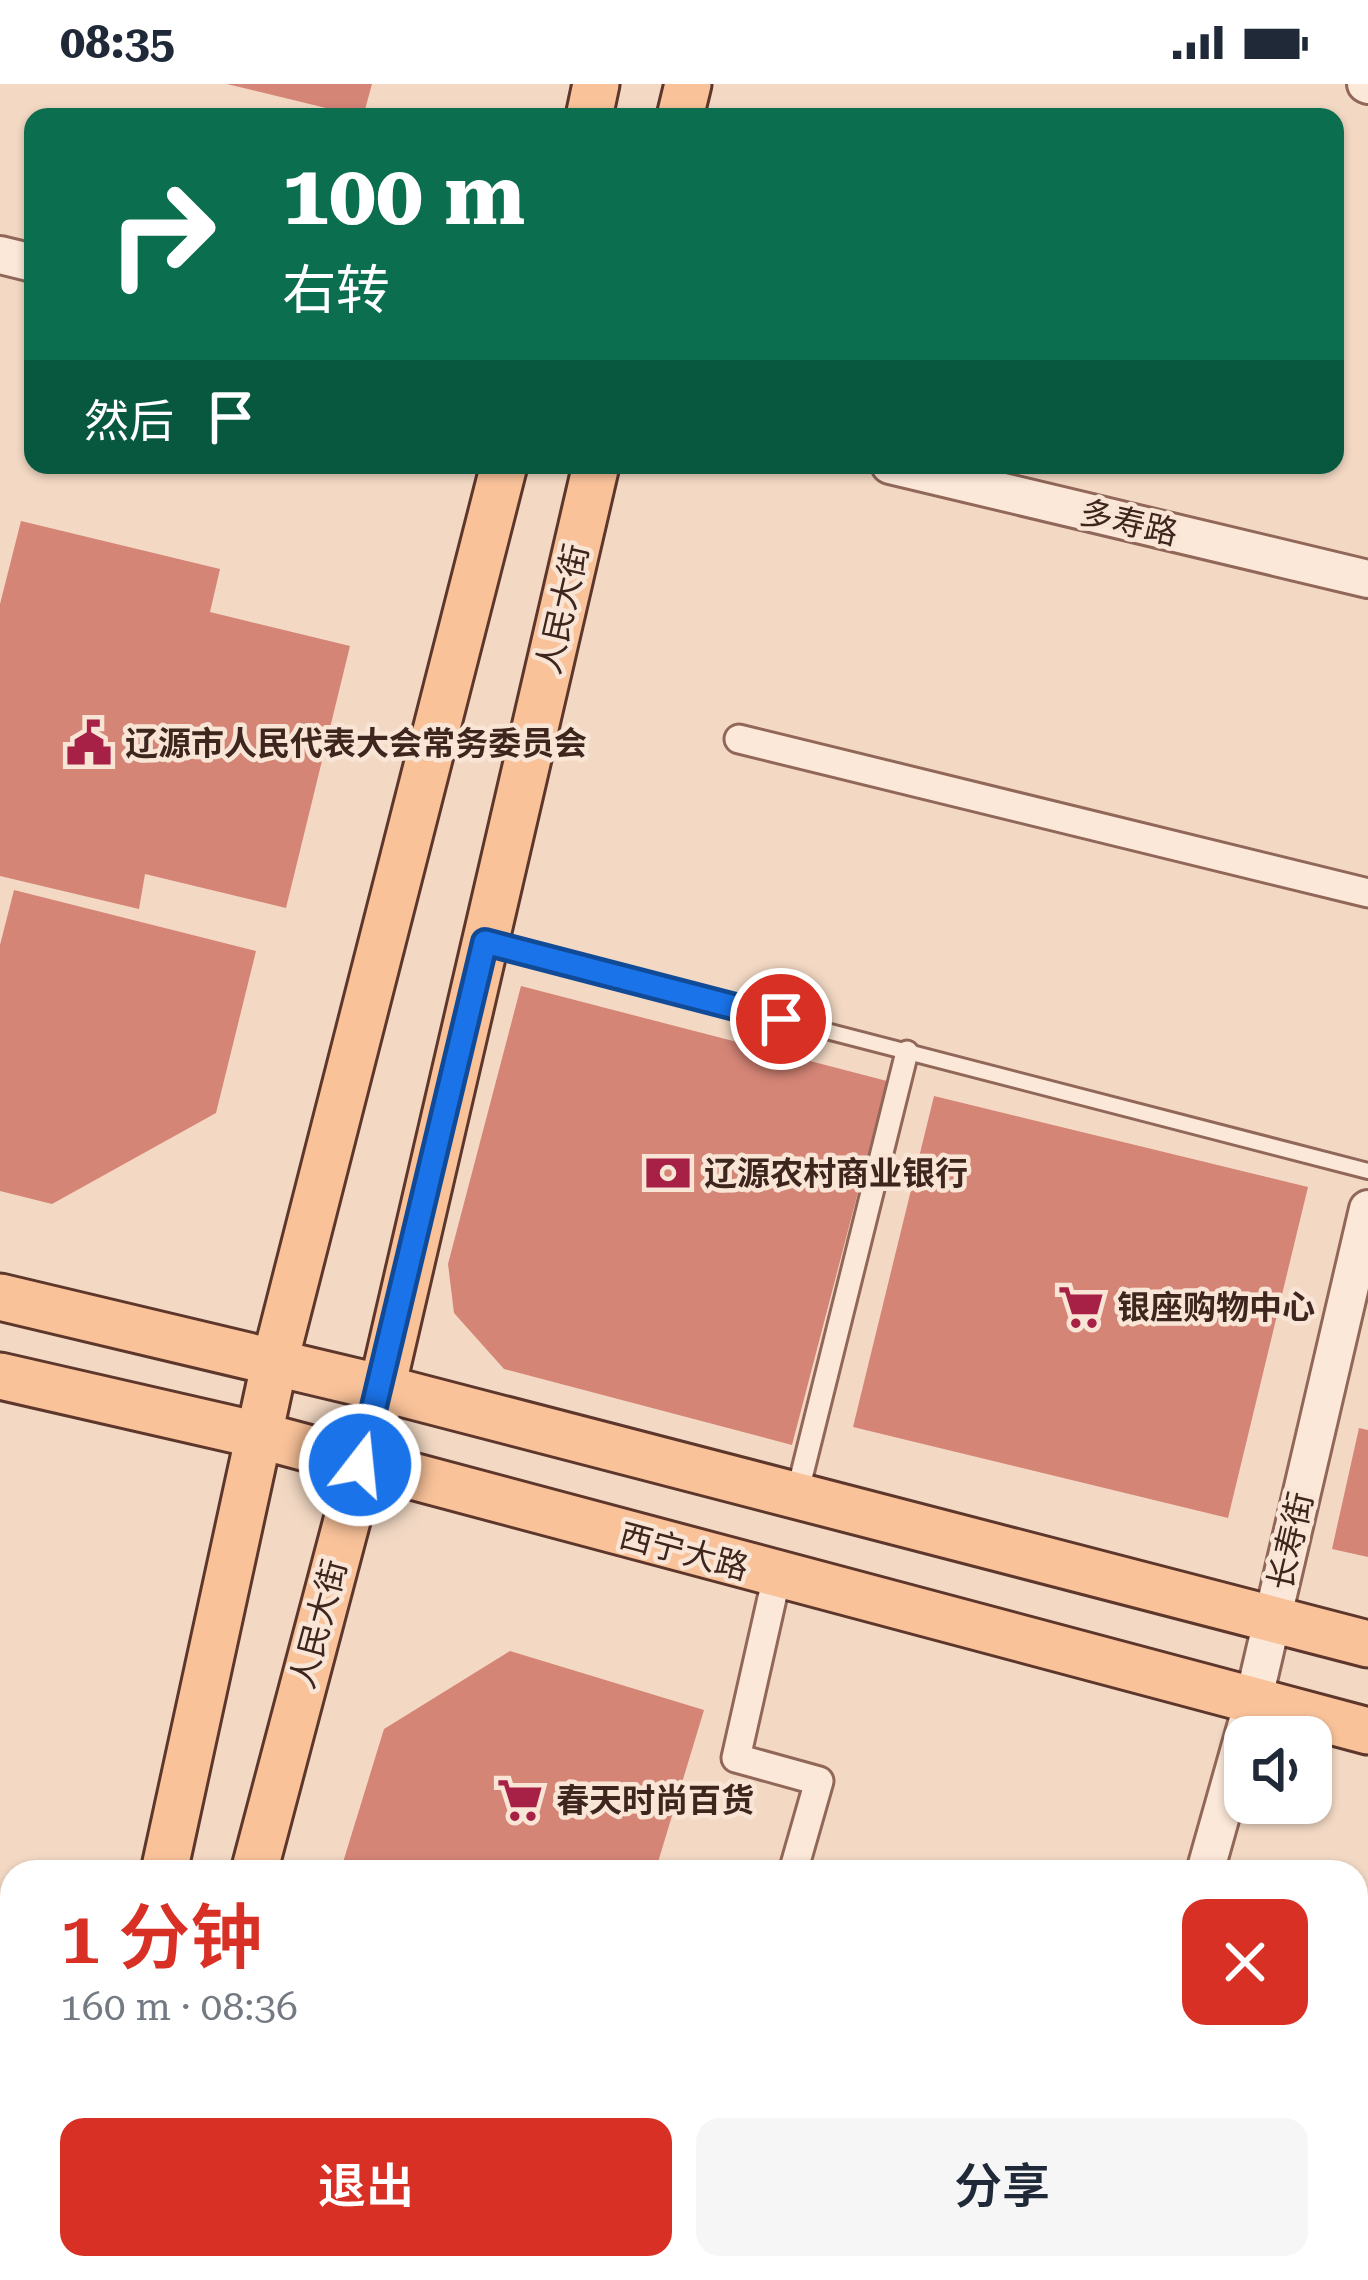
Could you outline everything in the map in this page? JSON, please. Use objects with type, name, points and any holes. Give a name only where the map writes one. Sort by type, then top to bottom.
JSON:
[{"type":"main road","points":[[167,1860],[275,1361],[502,474]]},
{"type":"main road","name":"人民大街","points":[[257,1860],[382,1388],[594,474]]},
{"type":"main road","points":[[0,1297],[382,1388],[1368,1645]]},
{"type":"main road","name":"西宁大路","points":[[0,1376],[262,1436],[1368,1730]]},
{"type":"street","name":"多寿路","points":[[928,474],[1368,579]]},
{"type":"street","points":[[739,739],[1368,893]]},
{"type":"street","points":[[797,1494],[907,1052]]},
{"type":"street","name":"长寿街","points":[[1208,1860],[1253,1702],[1368,1209]]},
{"type":"street","points":[[777,1576],[736,1758],[819,1780],[796,1860]]},
{"type":"lane","points":[[485,942],[1368,1171]]},
{"type":"building","points":[[227,84],[372,84],[365,108],[326,108]]},
{"type":"building","name":"辽源市人民代表大会常务委员会","points":[[21,521],[220,569],[210,612],[350,646],[286,908],[145,874],[139,909],[0,876],[0,604]]},
{"type":"building","points":[[14,890],[256,951],[216,1113],[52,1204],[0,1191],[0,945]]},
{"type":"building","name":"辽源农村商业银行","points":[[521,986],[887,1081],[792,1445],[504,1369],[454,1313],[448,1264]]},
{"type":"building","name":"银座购物中心","points":[[934,1096],[1308,1187],[1228,1518],[853,1427]]},
{"type":"building","points":[[1359,1428],[1368,1430],[1368,1557],[1332,1549]]},
{"type":"building","name":"春天时尚百货","points":[[510,1651],[704,1710],[659,1860],[344,1860],[384,1729]]},
{"type":"place","name":"辽源市人民代表大会常务委员会","points":[[89,743]]},
{"type":"place","name":"辽源农村商业银行","points":[[668,1173]]},
{"type":"place","name":"银座购物中心","points":[[1081,1307]]},
{"type":"place","name":"春天时尚百货","points":[[520,1800]]},
{"type":"route","points":[[360,1465],[485,942],[781,1019]]}]
